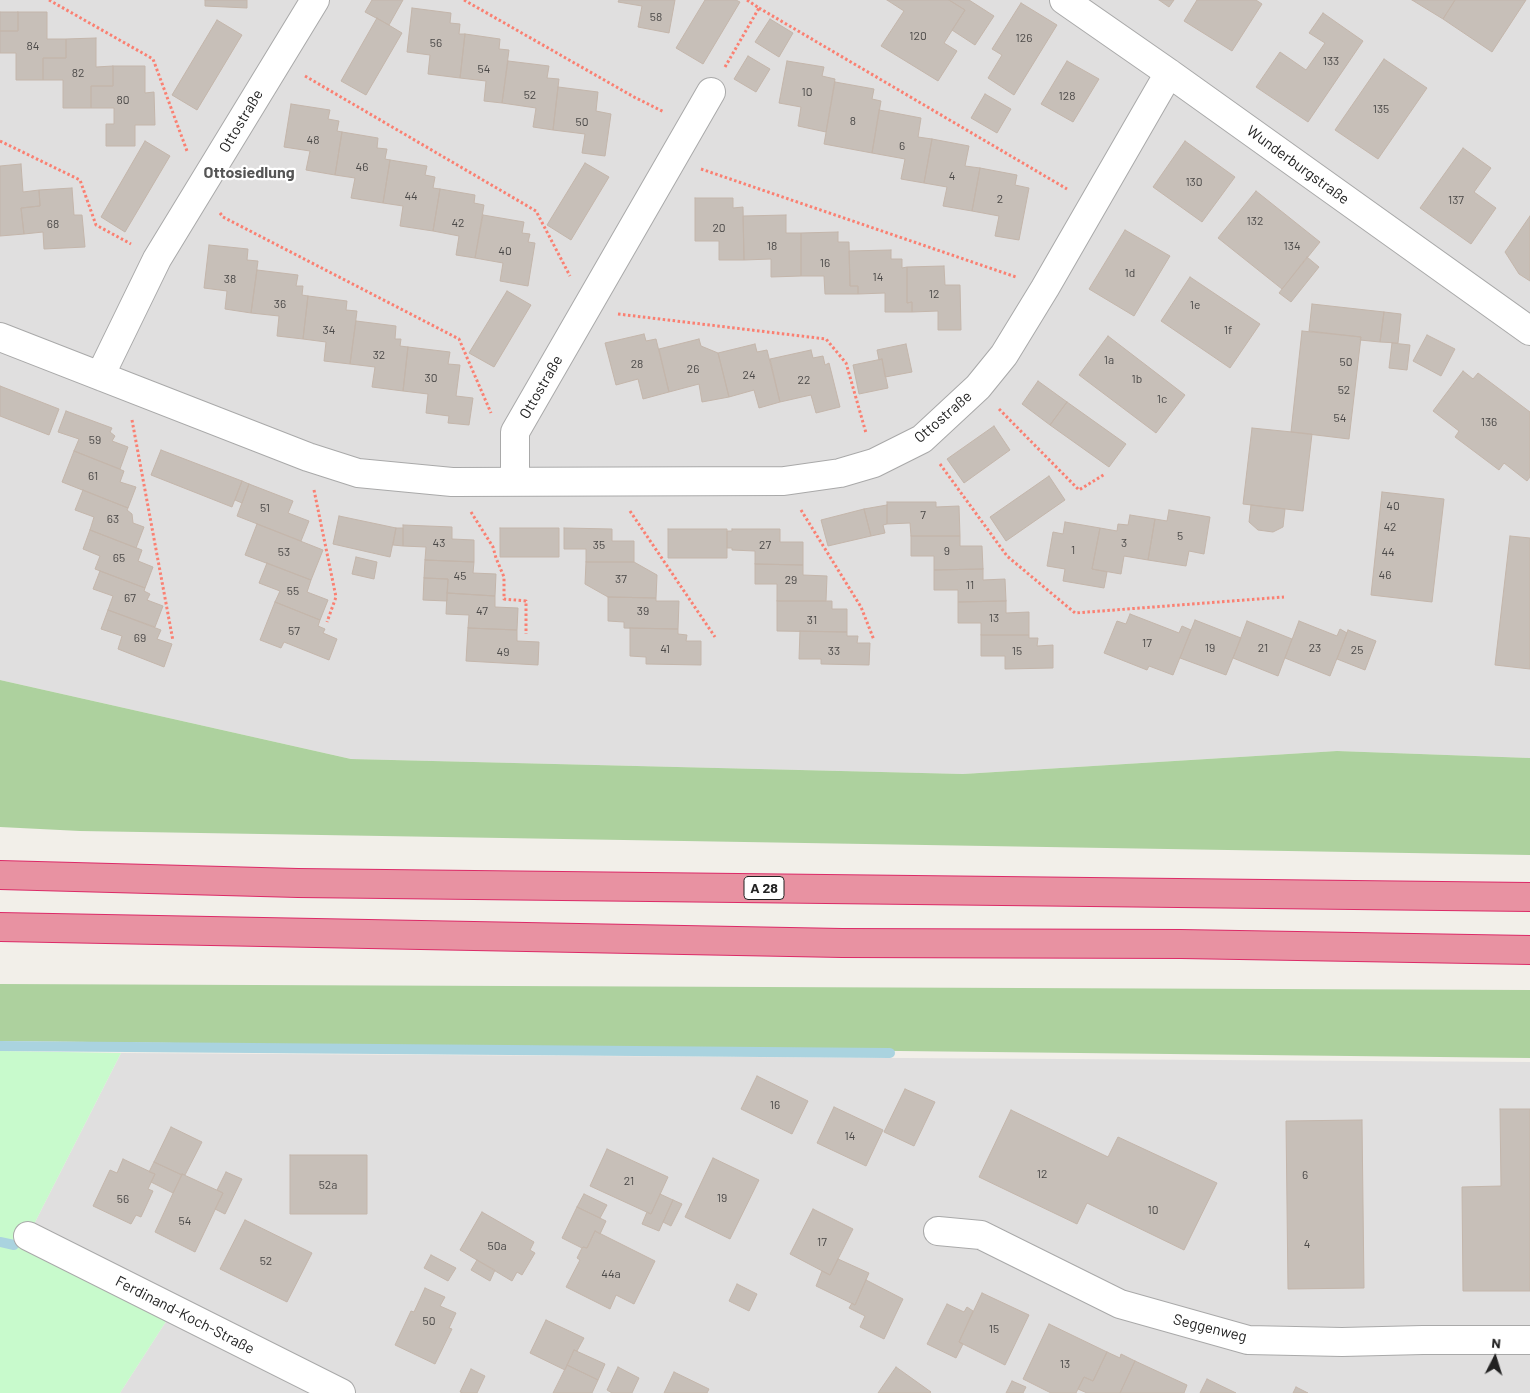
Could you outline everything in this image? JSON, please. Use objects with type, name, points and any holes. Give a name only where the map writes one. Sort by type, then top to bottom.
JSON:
[{"type":"highway","name":"A 28","points":[[0,875],[298,883],[1529,897]]},
{"type":"highway","points":[[0,927],[832,943],[1181,944],[1527,950]]},
{"type":"street","name":"Ottostraße","points":[[100,376],[157,259],[315,0]]},
{"type":"street","name":"Wunderburgstraße","points":[[1064,0],[1530,331]]},
{"type":"street","name":"Ottostraße","points":[[0,337],[308,457],[358,473],[452,482],[610,482],[784,481],[840,473],[874,463],[922,439],[978,386],[1004,355],[1045,288],[1169,73]]},
{"type":"street","name":"Ottostraße","points":[[516,482],[515,432],[711,92]]},
{"type":"street","name":"Seggenweg","points":[[938,1231],[981,1235],[1120,1304],[1248,1340],[1342,1342],[1530,1340]]},
{"type":"street","name":"Ferdinand-Koch-Straße","points":[[28,1236],[342,1393]]},
{"type":"path","points":[[49,0],[153,59],[200,188],[223,217],[459,339],[492,414],[515,432]]},
{"type":"path","points":[[464,0],[634,97],[692,125]]},
{"type":"path","points":[[747,0],[1059,185],[1093,203]]},
{"type":"path","points":[[711,92],[759,8]]},
{"type":"path","points":[[278,60],[536,210],[572,280],[589,304],[826,339],[846,363],[874,463]]},
{"type":"path","points":[[0,141],[80,180],[96,225],[157,259]]},
{"type":"path","points":[[674,157],[705,170],[1045,288]]},
{"type":"path","points":[[125,385],[173,641]]},
{"type":"path","points":[[978,386],[1079,490],[1105,474]]},
{"type":"path","points":[[922,439],[1007,556],[1074,613],[1284,597]]},
{"type":"path","points":[[308,457],[336,597],[327,622]]},
{"type":"path","points":[[784,481],[861,607],[874,640]]},
{"type":"path","points":[[452,482],[493,547],[504,577],[504,600],[526,601],[526,634]]},
{"type":"path","points":[[610,482],[715,637]]},
{"type":"shaded area","points":[[0,0],[1530,0],[1530,758],[1337,751],[963,774],[351,759],[0,680]]},
{"type":"shaded area","points":[[121,1053],[1530,1062],[1530,1393],[120,1393],[174,1309],[28,1236]]},
{"type":"green space","points":[[0,680],[351,759],[963,774],[1337,751],[1530,758],[1530,855],[80,831],[0,827]]},
{"type":"green space","points":[[0,984],[1530,990],[1530,1058],[0,1041]]},
{"type":"green space","points":[[0,1051],[121,1053],[28,1236],[174,1309],[120,1393],[0,1393]]},
{"type":"building","points":[[205,0],[247,0],[247,8],[205,6]]},
{"type":"building","points":[[372,0],[403,0],[389,25],[365,12]]},
{"type":"building","points":[[619,0],[675,0],[669,33],[638,27],[642,6],[618,2]]},
{"type":"building","points":[[705,0],[736,0],[740,2],[703,64],[676,48]]},
{"type":"building","points":[[887,0],[949,0],[965,10],[944,43],[957,51],[938,81],[881,46],[904,11]]},
{"type":"building","points":[[949,0],[969,0],[994,16],[975,45],[952,30],[965,10]]},
{"type":"building","points":[[1159,0],[1174,0],[1169,7]]},
{"type":"building","points":[[1197,0],[1256,0],[1262,4],[1232,51],[1184,21]]},
{"type":"building","points":[[1412,0],[1455,0],[1443,19]]},
{"type":"building","points":[[1455,0],[1526,0],[1492,52],[1443,19]]},
{"type":"building","points":[[1021,3],[1057,25],[1014,95],[988,78],[1002,55],[992,49]]},
{"type":"building","points":[[412,8],[451,13],[450,23],[460,24],[459,34],[465,34],[460,78],[428,74],[430,55],[407,52]]},
{"type":"building","points":[[0,12],[18,12],[18,31],[0,31]]},
{"type":"building","points":[[18,12],[47,12],[47,39],[66,39],[66,58],[43,58],[43,80],[16,80],[16,53],[0,53],[0,31],[18,31]]},
{"type":"building","points":[[1323,13],[1363,41],[1308,122],[1256,87],[1280,52],[1306,70],[1325,43],[1309,33]]},
{"type":"building","points":[[377,18],[402,33],[366,95],[341,81]]},
{"type":"building","points":[[770,19],[793,33],[779,57],[755,42]]},
{"type":"building","points":[[217,20],[242,35],[197,110],[172,95]]},
{"type":"building","points":[[465,34],[500,39],[499,49],[509,50],[502,103],[484,101],[486,81],[460,78]]},
{"type":"building","points":[[96,38],[96,67],[113,66],[113,86],[91,86],[91,108],[63,108],[63,80],[43,80],[43,58],[66,58],[66,39]]},
{"type":"building","points":[[748,56],[770,69],[756,92],[734,79]]},
{"type":"building","points":[[1384,59],[1427,88],[1378,159],[1335,130]]},
{"type":"building","points":[[508,61],[549,66],[547,78],[559,79],[553,130],[533,127],[536,108],[502,103]]},
{"type":"building","points":[[787,61],[824,67],[822,76],[835,79],[826,132],[798,126],[801,107],[779,103]]},
{"type":"building","points":[[1067,61],[1099,79],[1073,122],[1041,104]]},
{"type":"building","points":[[113,66],[145,66],[145,93],[154,92],[155,125],[135,125],[135,146],[106,146],[106,124],[114,124],[114,108],[91,108],[91,86],[113,86]]},
{"type":"building","points":[[835,82],[874,89],[872,99],[881,101],[872,153],[824,144]]},
{"type":"building","points":[[558,87],[598,92],[596,111],[611,114],[605,156],[582,153],[585,134],[553,130]]},
{"type":"building","points":[[985,94],[1011,109],[997,133],[971,118]]},
{"type":"building","points":[[291,104],[330,110],[328,119],[339,121],[337,131],[342,132],[335,175],[306,170],[310,151],[284,147]]},
{"type":"building","points":[[879,110],[921,118],[918,137],[932,139],[924,183],[901,179],[905,159],[872,153]]},
{"type":"building","points":[[342,132],[378,138],[377,148],[387,149],[385,159],[390,160],[383,203],[351,198],[355,178],[335,175]]},
{"type":"building","points":[[932,139],[969,146],[965,166],[980,168],[972,211],[943,206],[947,187],[924,183]]},
{"type":"building","points":[[145,141],[170,156],[125,232],[101,217]]},
{"type":"building","points":[[1185,141],[1235,177],[1202,222],[1153,187]]},
{"type":"building","points":[[1463,148],[1491,168],[1474,192],[1496,208],[1471,244],[1420,208]]},
{"type":"building","points":[[390,160],[427,166],[425,175],[435,177],[433,188],[440,189],[433,231],[400,226],[403,206],[383,203]]},
{"type":"building","points":[[585,163],[609,177],[571,240],[547,225]]},
{"type":"building","points":[[21,164],[23,192],[39,190],[40,206],[21,208],[24,234],[0,236],[0,166]]},
{"type":"building","points":[[980,168],[1017,175],[1015,185],[1029,188],[1019,240],[995,236],[999,216],[972,211]]},
{"type":"building","points":[[72,188],[74,215],[82,215],[85,247],[44,249],[43,232],[24,234],[21,208],[40,206],[39,190]]},
{"type":"building","points":[[440,189],[475,195],[474,203],[484,205],[475,258],[456,255],[459,236],[433,231]]},
{"type":"building","points":[[1256,191],[1320,242],[1282,289],[1218,238]]},
{"type":"building","points":[[695,198],[733,198],[733,208],[743,207],[744,260],[719,260],[719,241],[695,241]]},
{"type":"building","points":[[483,215],[524,222],[522,233],[530,234],[528,242],[535,243],[528,286],[500,281],[503,263],[475,258]]},
{"type":"building","points":[[786,215],[786,233],[801,233],[801,276],[771,277],[771,259],[744,260],[743,216]]},
{"type":"building","points":[[1530,216],[1530,281],[1519,274],[1505,252]]},
{"type":"building","points":[[1125,230],[1170,256],[1134,316],[1089,289]]},
{"type":"building","points":[[838,232],[838,242],[849,242],[850,286],[858,286],[858,294],[825,294],[824,276],[801,276],[801,233]]},
{"type":"building","points":[[209,245],[248,249],[247,260],[258,261],[251,313],[225,309],[227,291],[204,288]]},
{"type":"building","points":[[891,250],[891,259],[902,259],[902,268],[907,267],[907,303],[912,302],[912,312],[885,312],[885,293],[858,294],[858,286],[850,286],[849,251]]},
{"type":"building","points":[[1307,257],[1319,267],[1291,302],[1279,293]]},
{"type":"building","points":[[944,266],[945,285],[960,285],[961,330],[938,330],[938,311],[912,312],[912,302],[907,303],[907,267]]},
{"type":"building","points":[[257,270],[298,275],[296,286],[303,286],[302,295],[308,296],[303,339],[277,336],[279,316],[251,313]]},
{"type":"building","points":[[1190,277],[1260,324],[1230,368],[1161,321]]},
{"type":"building","points":[[507,291],[531,305],[494,367],[469,353]]},
{"type":"building","points":[[308,296],[347,301],[346,310],[357,311],[350,364],[324,361],[326,342],[303,339]]},
{"type":"building","points":[[1312,304],[1384,312],[1380,342],[1360,340],[1361,337],[1309,331]]},
{"type":"building","points":[[1384,312],[1401,314],[1398,343],[1380,342]]},
{"type":"building","points":[[356,321],[396,326],[395,339],[401,339],[400,346],[408,347],[403,391],[372,387],[375,367],[350,364]]},
{"type":"building","points":[[1302,331],[1361,337],[1349,439],[1291,432]]},
{"type":"building","points":[[644,334],[646,341],[656,339],[669,392],[643,399],[638,379],[616,385],[605,343]]},
{"type":"building","points":[[1427,335],[1455,349],[1441,376],[1413,361]]},
{"type":"building","points":[[1108,336],[1185,395],[1156,433],[1079,375]]},
{"type":"building","points":[[699,339],[701,346],[718,353],[729,397],[702,402],[699,384],[669,392],[659,349]]},
{"type":"building","points":[[1392,343],[1410,345],[1407,370],[1389,368]]},
{"type":"building","points":[[755,344],[757,352],[767,350],[780,402],[759,408],[754,390],[729,397],[718,353]]},
{"type":"building","points":[[906,344],[912,372],[885,377],[882,359],[879,360],[877,350]]},
{"type":"building","points":[[408,347],[450,352],[448,364],[460,365],[456,396],[473,398],[469,425],[448,423],[449,416],[426,413],[428,394],[403,391]]},
{"type":"building","points":[[811,350],[813,358],[823,356],[825,365],[829,363],[840,407],[816,413],[811,395],[780,402],[770,359]]},
{"type":"building","points":[[882,359],[888,388],[859,394],[853,365]]},
{"type":"building","points":[[1463,371],[1473,379],[1478,373],[1530,412],[1530,477],[1527,481],[1504,463],[1499,470],[1455,437],[1459,431],[1433,411]]},
{"type":"building","points":[[1038,381],[1067,402],[1050,425],[1022,404]]},
{"type":"building","points":[[0,386],[59,409],[49,435],[0,416]]},
{"type":"building","points":[[1067,402],[1126,444],[1109,467],[1050,425]]},
{"type":"building","points":[[66,411],[112,428],[110,432],[115,436],[112,441],[128,447],[120,469],[74,451],[79,439],[58,432]]},
{"type":"building","points":[[994,426],[1010,450],[964,483],[947,459]]},
{"type":"building","points":[[1252,428],[1312,434],[1303,511],[1243,504]]},
{"type":"building","points":[[161,450],[242,481],[232,507],[151,475]]},
{"type":"building","points":[[74,451],[124,471],[120,482],[136,487],[128,508],[62,482]]},
{"type":"building","points":[[1049,476],[1065,500],[1006,541],[990,517]]},
{"type":"building","points":[[242,481],[249,484],[242,503],[235,500]]},
{"type":"building","points":[[249,484],[293,501],[288,513],[309,521],[301,541],[237,516]]},
{"type":"building","points":[[83,490],[128,508],[127,510],[132,514],[133,523],[144,527],[136,548],[90,530],[94,517],[75,510]]},
{"type":"building","points":[[1382,492],[1444,499],[1432,602],[1371,595]]},
{"type":"building","points":[[887,502],[936,502],[936,507],[959,506],[960,536],[911,536],[910,523],[887,524]]},
{"type":"building","points":[[887,505],[887,524],[883,525],[885,533],[871,536],[864,509]]},
{"type":"building","points":[[1251,505],[1285,509],[1283,527],[1273,532],[1258,530],[1249,522]]},
{"type":"building","points":[[864,509],[871,536],[828,546],[821,520]]},
{"type":"building","points":[[1169,510],[1210,517],[1204,554],[1189,551],[1186,566],[1148,560],[1155,519],[1167,521]]},
{"type":"building","points":[[1130,515],[1155,519],[1148,560],[1124,556],[1121,574],[1092,569],[1100,528],[1117,531],[1118,524],[1128,525]]},
{"type":"building","points":[[339,516],[396,528],[390,557],[333,544]]},
{"type":"building","points":[[1065,522],[1100,528],[1092,569],[1107,572],[1104,588],[1063,581],[1065,569],[1047,566],[1053,532],[1063,534]]},
{"type":"building","points":[[257,524],[323,550],[311,580],[245,555]]},
{"type":"building","points":[[403,525],[452,527],[452,539],[474,540],[474,562],[425,560],[426,547],[403,546]]},
{"type":"building","points":[[396,528],[403,528],[403,546],[393,545]]},
{"type":"building","points":[[500,528],[559,528],[559,557],[500,557]]},
{"type":"building","points":[[564,528],[612,529],[612,541],[634,541],[634,562],[586,562],[586,549],[564,549]]},
{"type":"building","points":[[668,529],[727,529],[727,558],[668,558]]},
{"type":"building","points":[[732,529],[780,529],[780,542],[803,542],[803,565],[755,564],[755,551],[727,548],[727,531],[732,531]]},
{"type":"building","points":[[90,530],[142,550],[138,561],[153,567],[145,588],[95,569],[100,556],[83,549]]},
{"type":"building","points":[[911,536],[960,536],[960,546],[982,546],[983,569],[934,570],[934,556],[911,556]]},
{"type":"building","points":[[1510,536],[1530,538],[1530,669],[1495,665]]},
{"type":"building","points":[[356,557],[377,562],[374,579],[352,574]]},
{"type":"building","points":[[425,560],[474,562],[473,573],[496,574],[495,596],[447,593],[448,579],[424,578]]},
{"type":"building","points":[[586,562],[634,562],[657,575],[656,598],[608,597],[585,584]]},
{"type":"building","points":[[267,563],[311,580],[307,592],[328,600],[320,620],[275,602],[280,591],[259,583]]},
{"type":"building","points":[[755,564],[803,565],[803,575],[827,576],[826,601],[777,601],[777,584],[755,584]]},
{"type":"building","points":[[983,569],[983,580],[1005,579],[1006,601],[958,602],[958,590],[934,590],[934,570]]},
{"type":"building","points":[[100,571],[145,588],[144,591],[150,594],[147,600],[163,606],[155,627],[108,610],[113,596],[93,589]]},
{"type":"building","points":[[424,578],[448,579],[447,601],[423,600]]},
{"type":"building","points":[[447,593],[495,596],[495,607],[518,608],[517,630],[468,628],[469,615],[446,614]]},
{"type":"building","points":[[608,597],[656,598],[656,601],[679,601],[678,629],[624,628],[624,622],[608,621]]},
{"type":"building","points":[[777,601],[832,601],[832,609],[847,609],[847,632],[777,631]]},
{"type":"building","points":[[1006,601],[1006,613],[1029,612],[1029,635],[981,635],[981,623],[958,623],[958,602]]},
{"type":"building","points":[[275,602],[320,620],[318,626],[325,629],[323,633],[337,639],[329,660],[284,642],[281,648],[260,640]]},
{"type":"building","points":[[108,610],[161,630],[157,639],[172,644],[164,667],[118,649],[122,636],[101,629]]},
{"type":"building","points":[[1130,614],[1179,633],[1182,626],[1191,630],[1173,675],[1149,666],[1147,670],[1104,653],[1117,621],[1126,624]]},
{"type":"building","points":[[1195,620],[1241,638],[1226,675],[1180,658]]},
{"type":"building","points":[[1247,621],[1292,639],[1278,676],[1233,658]]},
{"type":"building","points":[[1299,621],[1337,636],[1340,629],[1347,633],[1330,676],[1285,658]]},
{"type":"building","points":[[468,628],[517,630],[517,641],[539,642],[538,665],[466,661]]},
{"type":"building","points":[[630,628],[678,629],[678,634],[687,635],[686,641],[701,641],[701,665],[646,664],[646,657],[630,656]]},
{"type":"building","points":[[1348,630],[1376,641],[1365,670],[1337,659]]},
{"type":"building","points":[[800,631],[847,632],[847,636],[858,636],[857,643],[870,643],[869,665],[821,664],[821,659],[799,659]]},
{"type":"building","points":[[981,635],[1029,635],[1029,638],[1038,638],[1037,646],[1053,645],[1053,668],[1005,669],[1005,656],[981,656]]},
{"type":"building","points":[[757,1076],[808,1101],[792,1134],[741,1109]]},
{"type":"building","points":[[905,1089],[935,1102],[914,1146],[884,1132]]},
{"type":"building","points":[[834,1107],[883,1130],[866,1166],[817,1143]]},
{"type":"building","points":[[1500,1109],[1530,1109],[1530,1291],[1463,1291],[1462,1187],[1501,1186]]},
{"type":"building","points":[[1011,1110],[1108,1157],[1118,1137],[1217,1183],[1184,1250],[1087,1203],[1077,1224],[979,1177]]},
{"type":"building","points":[[1362,1120],[1364,1288],[1288,1289],[1286,1121]]},
{"type":"building","points":[[171,1127],[202,1142],[185,1175],[154,1162]]},
{"type":"building","points":[[607,1149],[668,1177],[651,1214],[590,1186]]},
{"type":"building","points":[[290,1155],[367,1155],[367,1214],[290,1214]]},
{"type":"building","points":[[713,1158],[759,1180],[730,1239],[685,1217]]},
{"type":"building","points":[[123,1159],[155,1174],[148,1189],[153,1191],[141,1217],[136,1215],[131,1224],[93,1206],[110,1170],[117,1173]]},
{"type":"building","points":[[154,1162],[182,1175],[173,1193],[151,1182],[155,1174],[149,1172]]},
{"type":"building","points":[[226,1172],[242,1179],[225,1214],[215,1209],[223,1193],[217,1190]]},
{"type":"building","points":[[182,1174],[223,1193],[195,1252],[155,1232]]},
{"type":"building","points":[[584,1194],[607,1205],[600,1218],[577,1207]]},
{"type":"building","points":[[660,1194],[673,1200],[659,1231],[642,1224],[647,1212],[651,1214]]},
{"type":"building","points":[[673,1200],[682,1204],[671,1226],[663,1222]]},
{"type":"building","points":[[577,1207],[606,1221],[600,1234],[595,1231],[587,1248],[582,1248],[562,1238]]},
{"type":"building","points":[[813,1209],[853,1229],[830,1275],[790,1254]]},
{"type":"building","points":[[482,1212],[534,1242],[530,1250],[535,1253],[522,1275],[517,1272],[512,1281],[460,1250]]},
{"type":"building","points":[[245,1220],[312,1253],[287,1302],[220,1269]]},
{"type":"building","points":[[595,1231],[655,1261],[634,1304],[616,1295],[610,1309],[566,1287],[580,1260],[577,1258],[582,1248],[587,1248]]},
{"type":"building","points":[[431,1255],[456,1268],[448,1281],[424,1268]]},
{"type":"building","points":[[838,1259],[869,1273],[855,1305],[816,1286],[822,1271],[830,1275]]},
{"type":"building","points":[[477,1260],[495,1270],[490,1281],[471,1270]]},
{"type":"building","points":[[866,1280],[903,1299],[884,1339],[860,1327],[865,1316],[849,1308],[852,1303],[855,1305]]},
{"type":"building","points":[[737,1284],[757,1294],[749,1311],[729,1301]]},
{"type":"building","points":[[425,1288],[445,1297],[440,1306],[456,1313],[449,1328],[452,1329],[435,1364],[395,1345],[411,1311],[414,1312]]},
{"type":"building","points":[[982,1293],[1029,1315],[1005,1365],[959,1342]]},
{"type":"building","points":[[947,1304],[964,1312],[967,1307],[973,1311],[959,1342],[963,1344],[956,1358],[927,1344]]},
{"type":"building","points":[[546,1320],[584,1338],[577,1351],[574,1350],[565,1370],[530,1353]]},
{"type":"building","points":[[1049,1324],[1107,1352],[1093,1381],[1084,1377],[1076,1393],[1051,1393],[1023,1379]]},
{"type":"building","points":[[574,1350],[605,1364],[598,1380],[567,1365]]},
{"type":"building","points":[[1107,1352],[1120,1358],[1121,1354],[1135,1361],[1120,1393],[1087,1393],[1078,1389],[1084,1377],[1093,1381]]},
{"type":"building","points":[[1135,1361],[1187,1385],[1184,1393],[1120,1393]]},
{"type":"building","points":[[567,1365],[598,1380],[592,1393],[553,1393]]},
{"type":"building","points":[[618,1367],[639,1378],[632,1393],[612,1393],[607,1390]]},
{"type":"building","points":[[896,1367],[931,1392],[878,1393]]},
{"type":"building","points":[[471,1369],[485,1376],[477,1393],[460,1392]]},
{"type":"building","points":[[674,1372],[709,1389],[707,1393],[664,1393]]},
{"type":"building","points":[[1207,1379],[1236,1393],[1200,1393]]},
{"type":"building","points":[[1012,1381],[1026,1387],[1023,1393],[1006,1393]]},
{"type":"building","points":[[1296,1387],[1308,1393],[1293,1393]]},
{"type":"waterway","points":[[0,1046],[890,1053]]},
{"type":"waterway","points":[[0,1242],[14,1245]]},
{"type":"district","name":"Ottosiedlung","points":[[249,173]]}]
